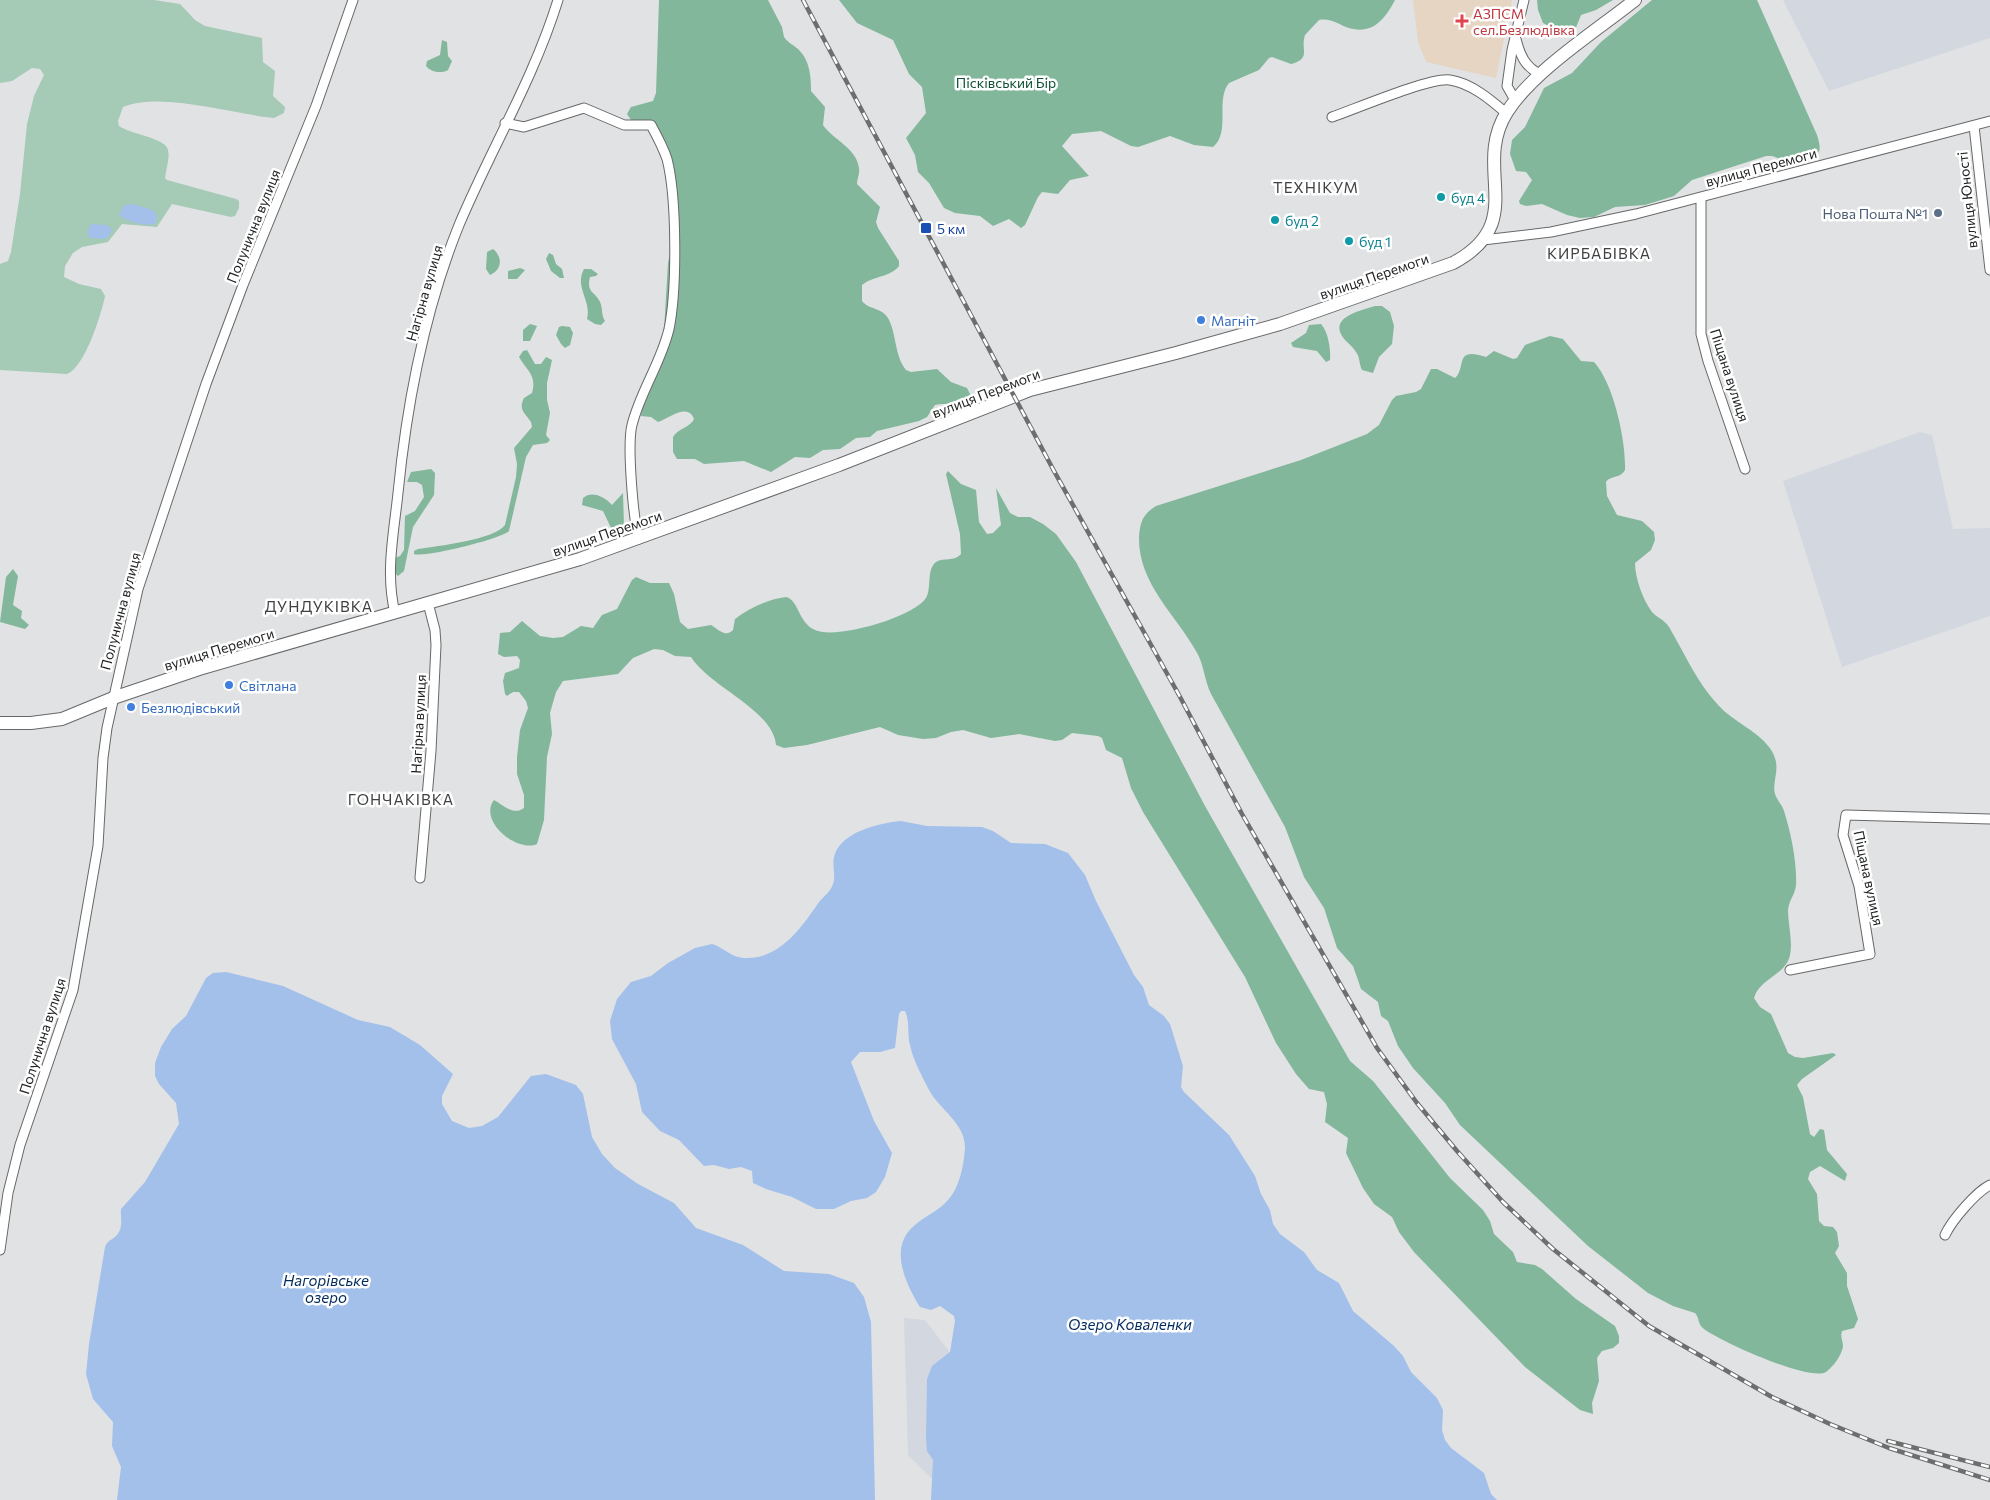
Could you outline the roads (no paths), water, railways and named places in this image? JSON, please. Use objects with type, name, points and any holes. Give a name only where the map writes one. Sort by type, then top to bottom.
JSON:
[{"type":"street","name":"Полунична вулиця","points":[[0,1250],[6,1207],[19,1151],[74,990],[98,846],[103,758],[113,698],[138,589],[197,409],[238,299],[316,106],[353,0]]},
{"type":"street","name":"Нагірна вулиця","points":[[395,613],[390,592],[390,572],[401,464],[420,355],[447,255],[505,123],[538,58],[558,0]]},
{"type":"street","points":[[1515,100],[1507,86],[1515,37],[1524,0]]},
{"type":"street","points":[[1483,240],[1490,229],[1495,211],[1494,152],[1498,132],[1506,113],[1515,100],[1540,74],[1635,0]]},
{"type":"street","points":[[1515,37],[1520,55],[1528,67],[1540,74]]},
{"type":"street","points":[[1332,117],[1442,80],[1465,85],[1489,99],[1506,113]]},
{"type":"street","points":[[505,123],[524,127],[567,112],[589,109],[624,125],[651,124],[667,159],[671,180],[673,218],[671,315],[665,342],[631,426],[634,520],[638,538]]},
{"type":"street","name":"вулиця Перемоги","points":[[0,723],[52,721],[71,716],[113,698],[199,669],[514,579],[638,538],[908,439],[1030,390],[1247,334],[1396,284],[1453,262],[1469,253],[1483,240],[1551,232],[1701,198],[1990,121]]},
{"type":"street","name":"вулиця Юності","points":[[1974,126],[1990,270]]},
{"type":"street","name":"Піщана вулиця","points":[[1701,198],[1700,313],[1702,341],[1745,469]]},
{"type":"street","name":"Нагірна вулиця","points":[[420,878],[432,744],[436,645],[435,630],[428,603]]},
{"type":"street","name":"Піщана вулиця","points":[[1790,970],[1870,954],[1859,886],[1844,835],[1846,815],[1990,819]]},
{"type":"street","points":[[1945,1235],[1955,1217],[1967,1207],[1979,1191],[1990,1185]]},
{"type":"water","points":[[133,204],[152,210],[157,215],[156,223],[147,225],[137,223],[119,215],[124,205]]},
{"type":"water","points":[[91,224],[106,225],[112,229],[110,235],[105,239],[90,238],[87,232]]},
{"type":"water","name":"Озеро Коваленки","points":[[901,821],[927,826],[982,827],[993,831],[1011,843],[1045,844],[1068,853],[1085,875],[1096,901],[1134,975],[1143,987],[1149,1005],[1164,1016],[1170,1024],[1183,1066],[1181,1087],[1184,1092],[1229,1135],[1255,1176],[1261,1194],[1270,1210],[1273,1224],[1280,1234],[1304,1252],[1317,1270],[1339,1283],[1353,1311],[1394,1346],[1403,1356],[1411,1372],[1437,1398],[1443,1410],[1442,1430],[1445,1440],[1451,1448],[1484,1473],[1491,1494],[1497,1500],[931,1500],[933,1460],[927,1451],[926,1438],[927,1379],[932,1366],[950,1352],[955,1321],[954,1316],[940,1306],[931,1310],[920,1307],[905,1276],[901,1254],[902,1243],[915,1225],[948,1200],[956,1189],[964,1161],[965,1147],[961,1131],[933,1097],[918,1068],[910,1045],[905,1011],[901,1011],[899,1014],[895,1048],[880,1052],[860,1052],[851,1062],[874,1121],[892,1153],[885,1177],[876,1192],[867,1198],[851,1201],[834,1209],[816,1209],[792,1197],[766,1189],[753,1183],[752,1171],[741,1167],[729,1169],[714,1165],[704,1166],[679,1140],[660,1131],[642,1112],[636,1084],[612,1039],[610,1021],[617,999],[631,982],[651,976],[668,963],[695,948],[712,944],[732,955],[746,958],[758,957],[780,947],[797,931],[831,889],[834,881],[834,857],[844,841],[862,830]]},
{"type":"water","name":"Нагорівське озеро","points":[[226,972],[283,986],[358,1020],[390,1027],[420,1045],[453,1074],[442,1096],[442,1104],[452,1121],[469,1128],[482,1126],[498,1117],[531,1076],[546,1074],[576,1085],[583,1094],[592,1137],[602,1154],[615,1168],[638,1184],[674,1203],[696,1228],[743,1245],[784,1271],[829,1274],[854,1283],[864,1297],[871,1322],[875,1500],[117,1500],[121,1467],[112,1446],[113,1422],[93,1399],[86,1374],[105,1247],[119,1232],[121,1209],[145,1182],[179,1124],[176,1103],[159,1084],[155,1076],[155,1063],[161,1047],[172,1029],[186,1016],[206,978],[213,973]]},
{"type":"railway","points":[[803,0],[1054,471],[1179,695],[1242,814],[1377,1048],[1417,1103],[1503,1202],[1553,1249],[1649,1326],[1772,1397],[1830,1424],[1889,1448],[1990,1480]]},
{"type":"railway","points":[[1888,1441],[1990,1467]]},
{"type":"place","name":"АЗПСМ сел.Безлюдівка","points":[[1462,21]]},
{"type":"place","name":"буд 4","points":[[1441,197]]},
{"type":"place","name":"Нова Пошта №1","points":[[1938,213]]},
{"type":"place","name":"буд 2","points":[[1275,220]]},
{"type":"place","name":"5 км","points":[[926,228]]},
{"type":"place","name":"буд 1","points":[[1349,241]]},
{"type":"place","name":"Магніт","points":[[1201,320]]},
{"type":"place","name":"Світлана","points":[[229,685]]},
{"type":"place","name":"Безлюдівський","points":[[131,707]]},
{"type":"district","name":"ТЕХНІКУМ","points":[[1316,187]]},
{"type":"district","name":"КИРБАБІВКА","points":[[1599,253]]},
{"type":"district","name":"ДУНДУКІВКА","points":[[319,606]]},
{"type":"district","name":"ГОНЧАКІВКА","points":[[401,799]]},
{"type":"park label","name":"Пісківський Бір","points":[[1006,82]]}]
